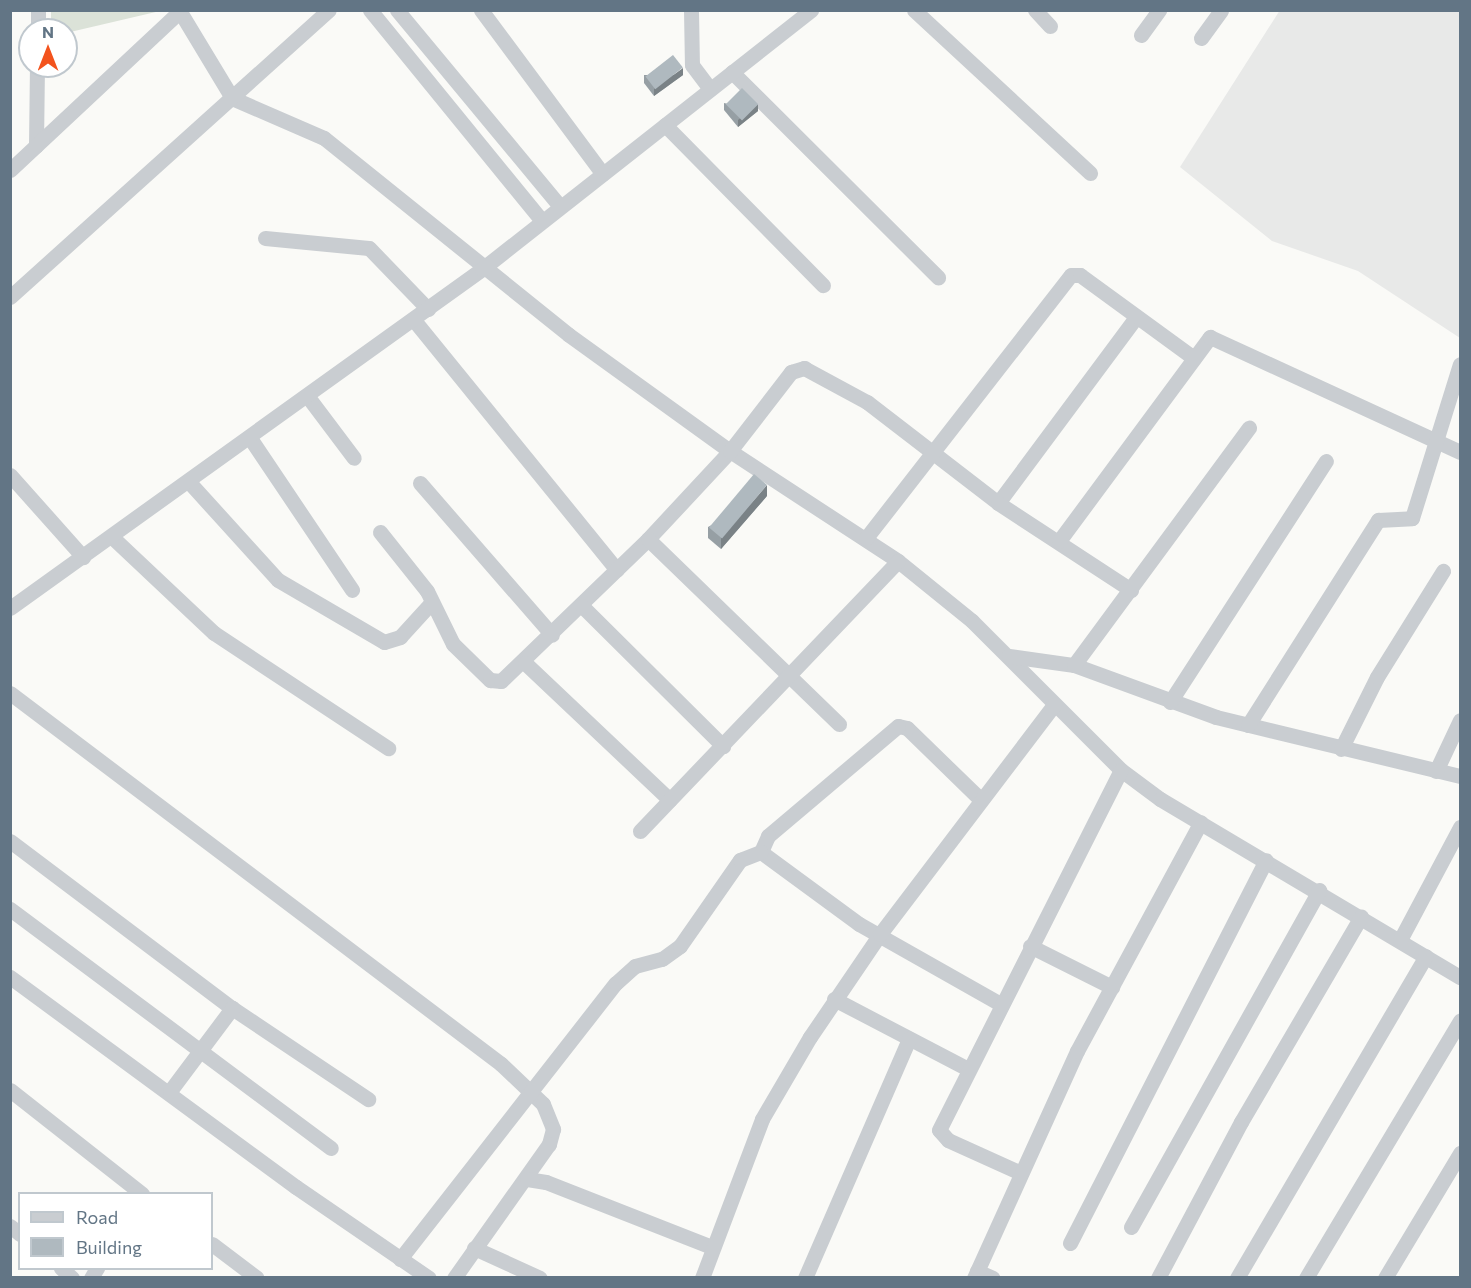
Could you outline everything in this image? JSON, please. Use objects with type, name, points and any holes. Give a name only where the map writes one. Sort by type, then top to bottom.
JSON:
[{"type":"street","points":[[10,297],[330,10]]},
{"type":"street","points":[[370,10],[542,221]]},
{"type":"street","points":[[397,10],[560,206]]},
{"type":"street","points":[[481,10],[603,174]]},
{"type":"street","points":[[691,10],[692,65],[710,89]]},
{"type":"street","points":[[10,608],[308,397],[482,269],[811,10]]},
{"type":"street","points":[[914,10],[1090,173]]},
{"type":"street","points":[[1035,10],[1050,26]]},
{"type":"street","points":[[1141,35],[1159,10]]},
{"type":"street","points":[[1201,38],[1221,10]]},
{"type":"street","points":[[10,170],[179,11],[231,98],[324,138],[482,269],[730,451],[898,561],[1009,657],[1054,705],[1121,770],[1201,822],[1461,976]]},
{"type":"street","points":[[732,72],[938,277]]},
{"type":"street","points":[[36,146],[38,78]]},
{"type":"street","points":[[665,125],[823,285]]},
{"type":"street","points":[[266,238],[369,248],[428,309]]},
{"type":"street","points":[[866,538],[1071,275],[1080,275],[1194,358]]},
{"type":"street","points":[[998,503],[1136,317]]},
{"type":"street","points":[[413,320],[617,570]]},
{"type":"street","points":[[1059,541],[1207,339],[1217,336],[1461,452]]},
{"type":"street","points":[[1248,725],[1378,520],[1413,518],[1435,441],[1461,364]]},
{"type":"street","points":[[380,532],[432,602],[449,639],[490,680],[504,680],[525,663],[582,606],[730,451],[791,372],[804,368],[867,402],[930,454],[998,503],[1131,590]]},
{"type":"street","points":[[308,397],[354,458]]},
{"type":"street","points":[[1074,665],[1249,428]]},
{"type":"street","points":[[250,438],[352,590]]},
{"type":"street","points":[[1170,702],[1326,461]]},
{"type":"street","points":[[189,482],[278,580],[384,642],[400,637],[432,602]]},
{"type":"street","points":[[420,483],[552,635]]},
{"type":"street","points":[[14,485],[83,557]]},
{"type":"street","points":[[112,537],[214,633],[388,748]]},
{"type":"street","points":[[648,539],[790,673],[839,724]]},
{"type":"street","points":[[640,831],[898,561]]},
{"type":"street","points":[[1341,749],[1381,671],[1443,571]]},
{"type":"street","points":[[582,606],[723,746]]},
{"type":"street","points":[[1009,657],[1074,665],[1170,702],[1248,725],[1461,776]]},
{"type":"street","points":[[525,663],[670,800]]},
{"type":"street","points":[[10,693],[534,1093],[549,1117],[552,1136],[527,1179],[454,1278]]},
{"type":"street","points":[[702,1278],[762,1119],[834,999],[980,799],[1054,705]]},
{"type":"street","points":[[1436,771],[1460,721]]},
{"type":"street","points":[[400,1258],[534,1093],[616,983],[635,966],[662,959],[680,946],[740,860],[762,852],[768,836],[898,726],[907,728],[980,799]]},
{"type":"street","points":[[1021,1173],[940,1133],[968,1069],[1121,770]]},
{"type":"street","points":[[993,1278],[976,1274],[1021,1173],[1112,987],[1201,822]]},
{"type":"street","points":[[1400,940],[1461,827]]},
{"type":"street","points":[[10,841],[232,1008],[368,1099]]},
{"type":"street","points":[[762,852],[845,915],[1002,1005]]},
{"type":"street","points":[[1070,1243],[1266,860]]},
{"type":"street","points":[[1131,1227],[1319,890]]},
{"type":"street","points":[[10,909],[331,1148]]},
{"type":"street","points":[[1158,1278],[1240,1122],[1361,916]]},
{"type":"street","points":[[1030,946],[1112,987]]},
{"type":"street","points":[[1237,1278],[1426,956]]},
{"type":"street","points":[[10,977],[429,1278]]},
{"type":"street","points":[[834,999],[968,1069]]},
{"type":"street","points":[[170,1091],[232,1008]]},
{"type":"street","points":[[1306,1278],[1461,1021]]},
{"type":"street","points":[[805,1278],[909,1039]]},
{"type":"street","points":[[10,1090],[139,1192]]},
{"type":"street","points":[[1385,1278],[1461,1153]]},
{"type":"street","points":[[527,1179],[546,1182],[712,1247]]},
{"type":"street","points":[[213,1245],[257,1278]]},
{"type":"street","points":[[474,1248],[540,1278]]},
{"type":"shaded area","points":[[160,10],[78,30],[78,18],[51,18],[51,11]]},
{"type":"shaded area","points":[[1280,10],[1460,11],[1460,338],[1358,271],[1272,241],[1180,167]]},
{"type":"building","points":[[673,55],[683,68],[655,89],[645,77]]},
{"type":"building","points":[[742,88],[758,104],[742,121],[726,104]]},
{"type":"building","points":[[754,474],[767,485],[722,539],[709,528]]}]
